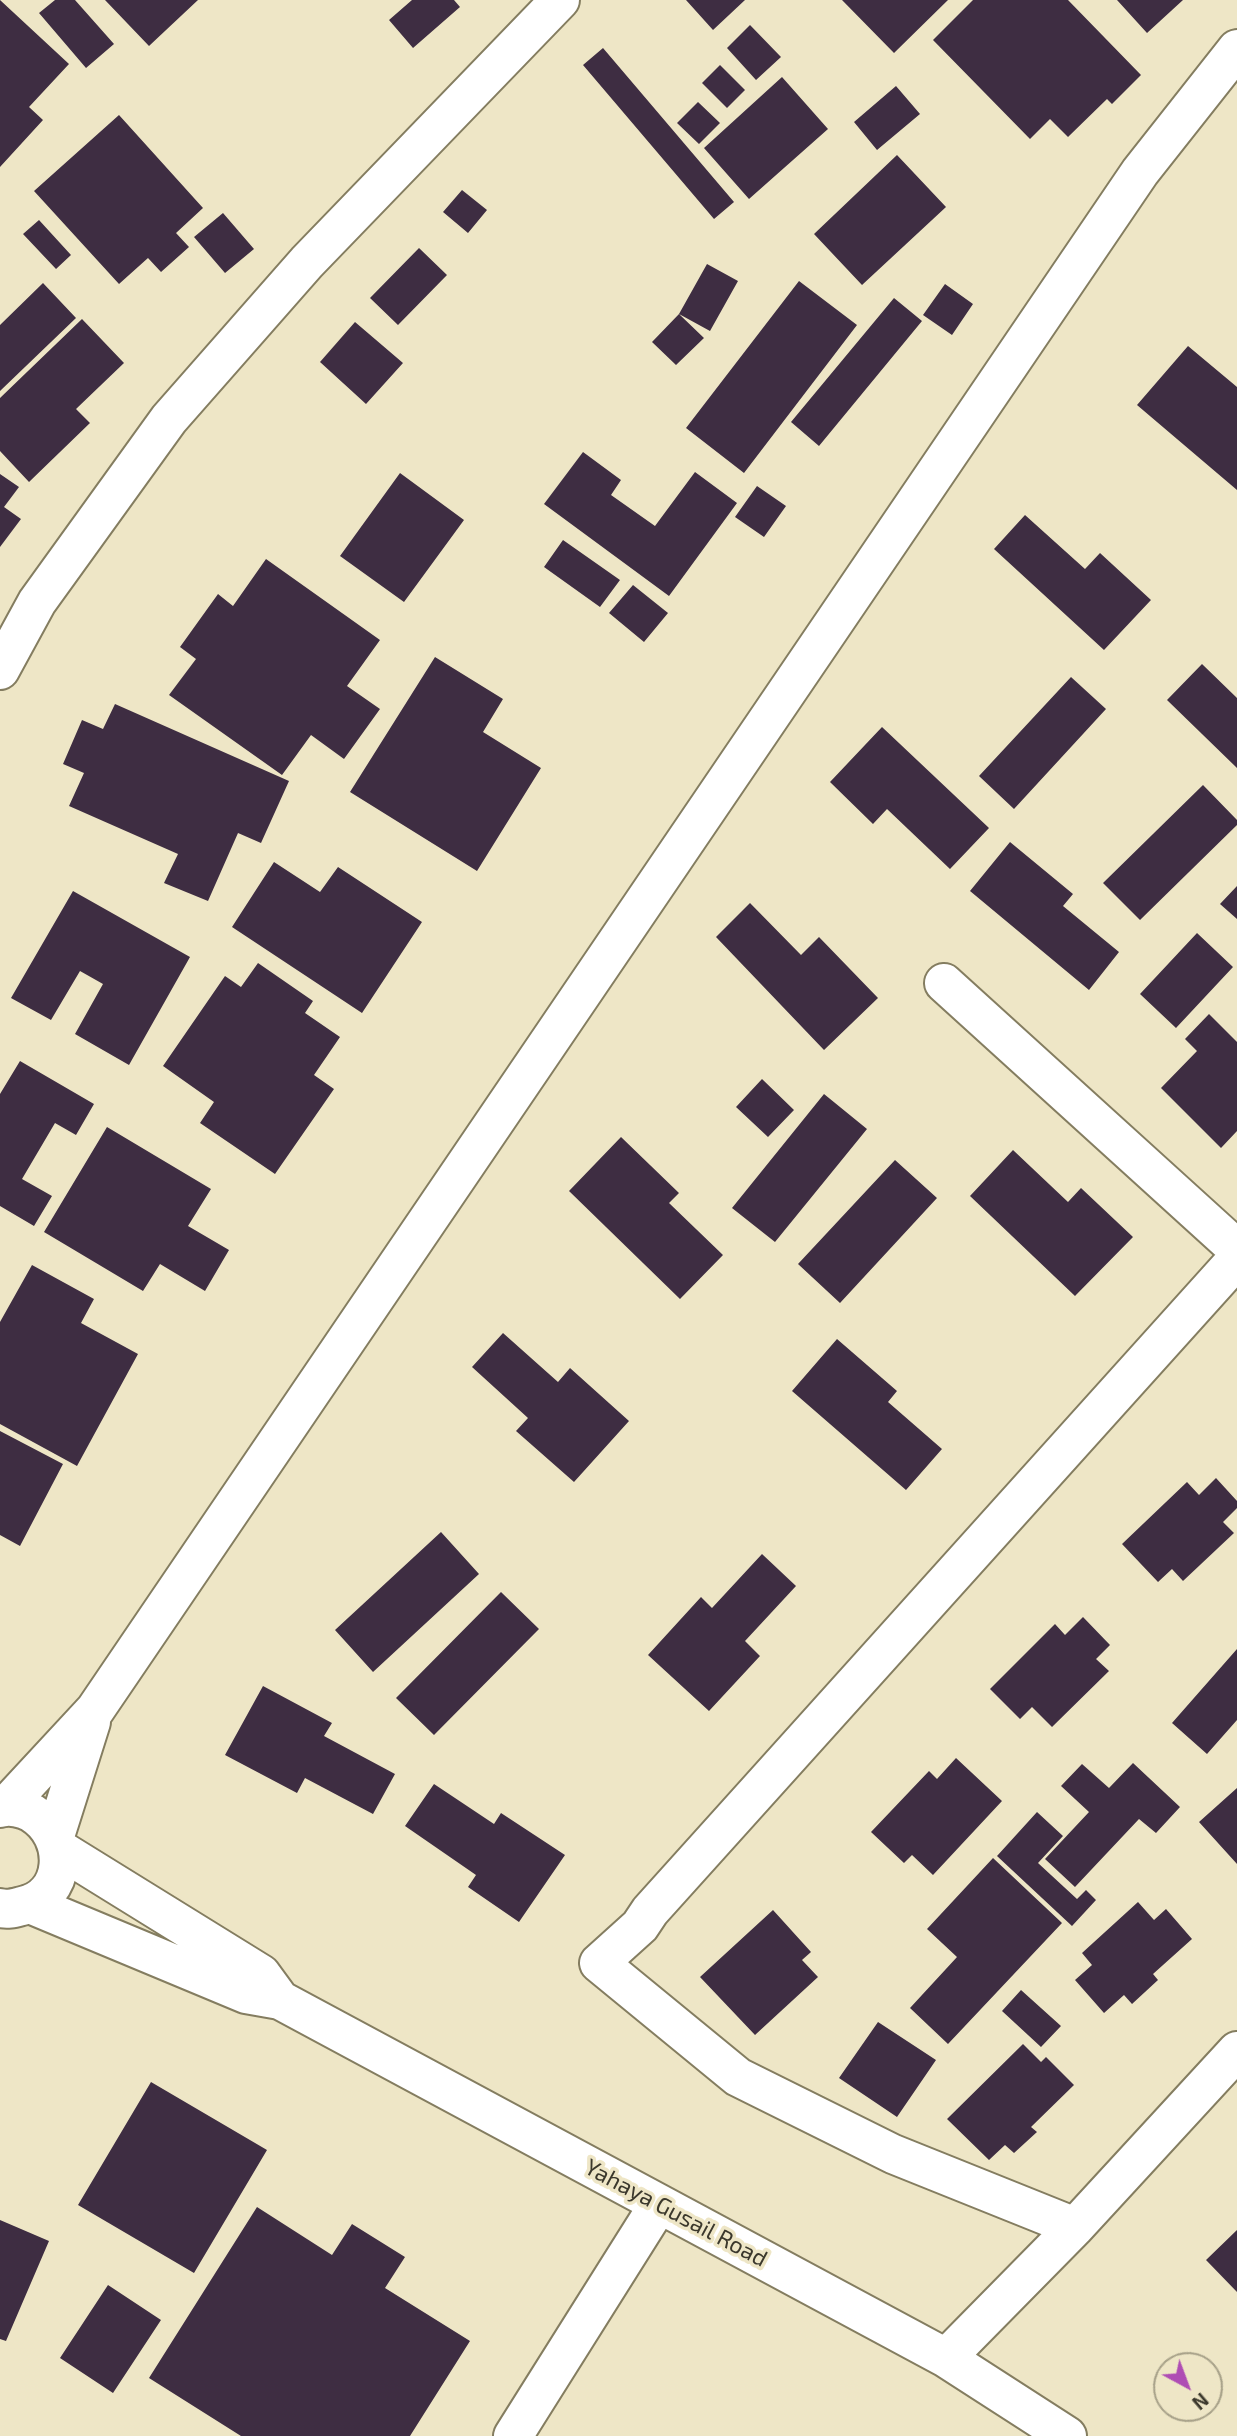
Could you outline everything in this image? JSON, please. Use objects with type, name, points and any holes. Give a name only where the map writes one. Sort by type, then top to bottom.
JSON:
[{"type":"street","points":[[0,670],[37,602],[169,419],[307,262],[560,0]]},
{"type":"street","points":[[3,1807],[95,1710],[1140,172],[1237,49]]},
{"type":"street","points":[[944,983],[1237,1249]]},
{"type":"street","points":[[1075,2227],[893,2154],[738,2077],[598,1964],[640,1926],[650,1911],[1237,1259]]},
{"type":"street","points":[[9,1909],[44,1895],[54,1882],[59,1866],[57,1842],[95,1710]]},
{"type":"street","points":[[3,1807],[25,1809],[43,1820],[57,1842],[261,1974],[280,2000]]},
{"type":"street","points":[[9,1909],[246,1994],[280,2000]]},
{"type":"street","name":"Yahaya Gusail Road","points":[[280,2000],[946,2358],[1067,2436]]},
{"type":"street","points":[[946,2358],[1075,2227],[1237,2051]]},
{"type":"street","points":[[513,2436],[659,2204]]},
{"type":"building","points":[[0,0],[69,64],[29,107],[43,120],[0,167]]},
{"type":"building","points":[[55,0],[75,0],[114,44],[86,68],[39,13]]},
{"type":"building","points":[[105,0],[198,0],[149,46]]},
{"type":"building","points":[[412,0],[454,0],[460,7],[413,48],[389,20]]},
{"type":"building","points":[[686,0],[745,0],[713,30]]},
{"type":"building","points":[[842,0],[948,0],[894,53]]},
{"type":"building","points":[[973,0],[1068,0],[1141,75],[1112,104],[1107,99],[1068,137],[1050,119],[1030,139],[933,40]]},
{"type":"building","points":[[1117,0],[1183,0],[1147,33]]},
{"type":"building","points":[[750,25],[781,57],[756,80],[727,48]]},
{"type":"building","points":[[603,48],[734,202],[714,219],[583,65]]},
{"type":"building","points":[[720,65],[745,90],[727,108],[702,83]]},
{"type":"building","points":[[782,77],[828,129],[749,199],[704,148]]},
{"type":"building","points":[[896,86],[920,114],[877,150],[854,122]]},
{"type":"building","points":[[698,102],[720,123],[699,144],[677,123]]},
{"type":"building","points":[[119,115],[203,208],[176,233],[189,247],[161,272],[148,258],[119,284],[34,191]]},
{"type":"building","points":[[897,155],[946,207],[862,285],[814,234]]},
{"type":"building","points":[[462,190],[487,210],[468,233],[443,212]]},
{"type":"building","points":[[223,213],[254,249],[225,273],[194,237]]},
{"type":"building","points":[[39,220],[71,255],[56,269],[23,234]]},
{"type":"building","points":[[419,248],[447,275],[398,325],[370,298]]},
{"type":"building","points":[[707,264],[738,281],[710,331],[679,314]]},
{"type":"building","points":[[799,281],[857,325],[744,473],[686,428]]},
{"type":"building","points":[[43,283],[76,318],[0,391],[0,325]]},
{"type":"building","points":[[945,284],[973,304],[952,335],[923,315]]},
{"type":"building","points":[[894,298],[922,321],[819,446],[791,422]]},
{"type":"building","points":[[679,314],[704,338],[676,365],[652,342]]},
{"type":"building","points":[[82,319],[124,363],[76,409],[90,423],[29,482],[0,451],[0,398]]},
{"type":"building","points":[[355,322],[403,363],[366,404],[320,362]]},
{"type":"building","points":[[1188,346],[1237,387],[1237,490],[1137,405]]},
{"type":"building","points":[[583,452],[621,480],[611,495],[655,526],[695,472],[737,503],[669,596],[544,504]]},
{"type":"building","points":[[400,473],[464,520],[404,602],[340,556]]},
{"type":"building","points":[[0,474],[19,487],[4,507],[21,519],[0,547]]},
{"type":"building","points":[[757,486],[786,506],[764,537],[735,517]]},
{"type":"building","points":[[1025,515],[1085,569],[1100,553],[1151,600],[1104,650],[994,549]]},
{"type":"building","points":[[563,540],[620,580],[600,607],[544,567]]},
{"type":"building","points":[[266,559],[380,640],[347,686],[380,709],[344,759],[311,735],[282,775],[169,695],[196,659],[180,647],[218,594],[233,606]]},
{"type":"building","points":[[633,585],[668,613],[644,642],[609,613]]},
{"type":"building","points":[[435,657],[503,699],[483,732],[541,768],[477,871],[350,792]]},
{"type":"building","points":[[1202,664],[1237,698],[1237,768],[1167,700]]},
{"type":"building","points":[[1071,677],[1106,709],[1014,809],[979,776]]},
{"type":"building","points":[[115,704],[289,781],[261,843],[238,833],[208,901],[164,883],[178,854],[69,806],[84,773],[63,764],[82,720],[103,729]]},
{"type":"building","points":[[882,727],[989,828],[950,869],[887,809],[873,824],[830,782]]},
{"type":"building","points":[[1203,785],[1237,820],[1237,825],[1140,920],[1103,883]]},
{"type":"building","points":[[1010,842],[1073,894],[1063,906],[1119,952],[1089,990],[970,891]]},
{"type":"building","points":[[274,862],[320,892],[338,867],[422,922],[362,1013],[232,927]]},
{"type":"building","points":[[1237,886],[1237,919],[1220,904]]},
{"type":"building","points":[[73,891],[190,957],[129,1065],[75,1034],[103,984],[80,971],[51,1020],[11,998]]},
{"type":"building","points":[[750,903],[801,955],[819,937],[878,998],[824,1050],[716,937]]},
{"type":"building","points":[[1197,933],[1233,967],[1176,1028],[1140,994]]},
{"type":"building","points":[[258,963],[313,1001],[305,1013],[340,1037],[314,1075],[334,1089],[275,1174],[200,1123],[214,1102],[163,1066],[225,976],[241,987]]},
{"type":"building","points":[[1209,1014],[1237,1042],[1237,1131],[1221,1148],[1161,1088],[1197,1051],[1185,1039]]},
{"type":"building","points":[[20,1061],[94,1104],[76,1135],[55,1123],[22,1179],[52,1196],[34,1226],[0,1206],[0,1094]]},
{"type":"building","points":[[762,1079],[794,1110],[768,1137],[736,1107]]},
{"type":"building","points":[[824,1094],[867,1129],[775,1242],[732,1208]]},
{"type":"building","points":[[107,1127],[211,1189],[188,1226],[229,1250],[205,1291],[160,1264],[143,1291],[44,1232]]},
{"type":"building","points":[[621,1137],[679,1193],[669,1203],[723,1255],[680,1299],[569,1191]]},
{"type":"building","points":[[1013,1150],[1068,1202],[1081,1188],[1133,1237],[1075,1296],[970,1196]]},
{"type":"building","points":[[895,1160],[937,1198],[840,1303],[798,1264]]},
{"type":"building","points":[[32,1265],[94,1299],[81,1323],[138,1354],[77,1466],[0,1424],[0,1322]]},
{"type":"building","points":[[503,1333],[558,1382],[570,1368],[629,1421],[574,1482],[516,1431],[528,1418],[472,1367]]},
{"type":"building","points":[[837,1339],[897,1391],[888,1402],[942,1449],[906,1490],[792,1391]]},
{"type":"building","points":[[0,1431],[63,1464],[20,1546],[0,1535]]},
{"type":"building","points":[[1216,1478],[1237,1501],[1237,1508],[1223,1522],[1234,1533],[1183,1581],[1172,1569],[1158,1582],[1122,1544],[1187,1482],[1199,1495]]},
{"type":"building","points":[[441,1532],[479,1574],[373,1672],[335,1630]]},
{"type":"building","points":[[762,1554],[796,1586],[745,1641],[760,1656],[709,1711],[648,1655],[701,1597],[712,1608]]},
{"type":"building","points":[[501,1592],[539,1629],[434,1735],[396,1698]]},
{"type":"building","points":[[1083,1617],[1110,1645],[1096,1659],[1109,1671],[1052,1727],[1032,1707],[1020,1719],[990,1689],[1055,1624],[1065,1635]]},
{"type":"building","points":[[1237,1649],[1237,1720],[1207,1754],[1172,1723]]},
{"type":"building","points":[[263,1686],[332,1723],[324,1736],[395,1774],[373,1814],[305,1778],[297,1793],[225,1755]]},
{"type":"building","points":[[956,1758],[1002,1801],[933,1875],[912,1855],[904,1863],[871,1832],[929,1771],[937,1779]]},
{"type":"building","points":[[1133,1763],[1180,1807],[1156,1833],[1139,1819],[1075,1887],[1045,1859],[1089,1812],[1061,1786],[1082,1764],[1109,1788]]},
{"type":"building","points":[[434,1784],[494,1824],[501,1813],[565,1855],[519,1922],[468,1887],[476,1875],[405,1826]]},
{"type":"building","points":[[1237,1788],[1237,1864],[1199,1822]]},
{"type":"building","points":[[1037,1812],[1063,1836],[1038,1863],[1077,1899],[1086,1890],[1096,1900],[1072,1926],[997,1856]]},
{"type":"building","points":[[993,1858],[1062,1923],[948,2044],[910,2008],[957,1957],[927,1929]]},
{"type":"building","points":[[1138,1902],[1154,1920],[1166,1909],[1192,1939],[1153,1974],[1158,1980],[1132,2004],[1124,1995],[1104,2013],[1075,1980],[1092,1965],[1082,1953]]},
{"type":"building","points":[[773,1910],[811,1952],[802,1960],[818,1977],[755,2035],[700,1977]]},
{"type":"building","points":[[1021,1990],[1061,2026],[1041,2047],[1002,2011]]},
{"type":"building","points":[[878,2022],[936,2060],[897,2117],[839,2078]]},
{"type":"building","points":[[1023,2044],[1041,2062],[1046,2057],[1074,2085],[1031,2127],[1037,2132],[1014,2153],[1005,2145],[989,2160],[947,2119]]},
{"type":"building","points":[[151,2082],[267,2150],[194,2273],[78,2205]]},
{"type":"building","points":[[257,2207],[332,2255],[352,2224],[405,2257],[385,2288],[470,2341],[410,2436],[241,2436],[149,2378]]},
{"type":"building","points":[[0,2220],[49,2241],[6,2341],[0,2339]]},
{"type":"building","points":[[1237,2230],[1237,2292],[1206,2260]]},
{"type":"building","points":[[108,2285],[161,2320],[113,2393],[60,2358]]}]
